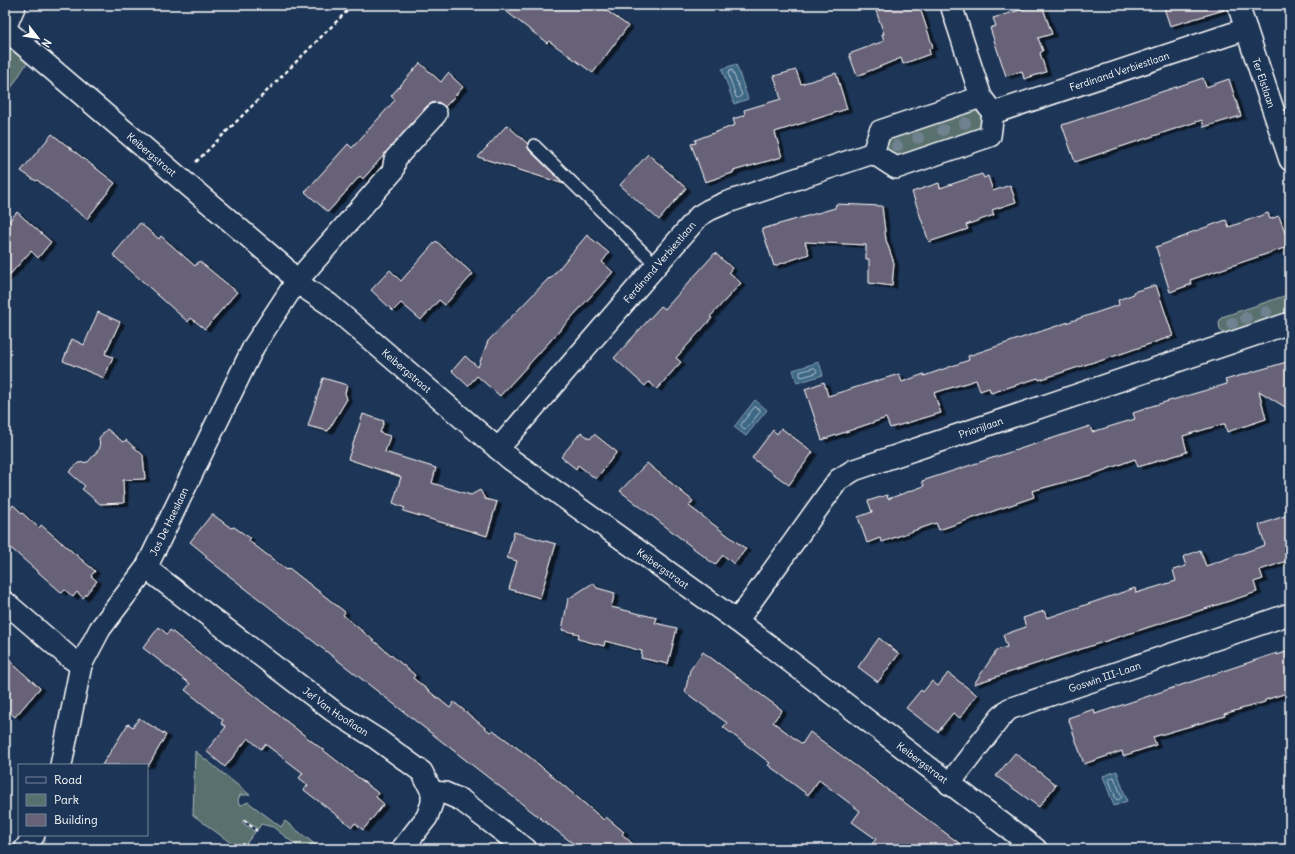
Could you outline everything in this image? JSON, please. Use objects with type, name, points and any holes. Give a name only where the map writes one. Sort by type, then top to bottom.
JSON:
[{"type":"street","points":[[5,29],[15,5]]},
{"type":"street","points":[[873,154],[896,168],[990,136],[987,105],[951,5]]},
{"type":"street","name":"Ter Elstlaan","points":[[1238,5],[1290,160]]},
{"type":"street","name":"Keibergstraat","points":[[5,29],[284,267],[296,282],[329,304],[498,449],[737,621],[1036,849]]},
{"type":"street","name":"Ferdinand Verbiestlaan","points":[[498,449],[699,216],[709,210],[873,154],[880,131],[987,105],[1246,29]]},
{"type":"street","points":[[296,282],[393,171],[395,159],[436,114]]},
{"type":"street","name":"Jos De Haeslaan","points":[[61,764],[81,665],[100,629],[146,568],[254,346],[296,282]]},
{"type":"street","name":"Priorijlaan","points":[[737,621],[838,480],[854,470],[1290,323]]},
{"type":"street","name":"Jef Van Hooflaan","points":[[146,568],[333,711],[377,739],[422,772],[432,792]]},
{"type":"street","points":[[5,602],[69,657],[81,665]]},
{"type":"street","name":"Goswin III-Laan","points":[[949,784],[1000,718],[1010,709],[1290,614]]},
{"type":"street","points":[[402,849],[427,817],[432,803],[432,792],[445,793],[460,800],[526,849]]},
{"type":"street","points":[[25,849],[33,836]]},
{"type":"lane","points":[[534,145],[657,266]]},
{"type":"path","points":[[180,178],[353,5]]},
{"type":"path","points":[[244,820],[257,831]]},
{"type":"green space","points":[[5,29],[33,53],[5,98]]},
{"type":"green space","points":[[981,97],[990,136],[896,168],[873,154],[880,131]]},
{"type":"green space","points":[[1290,294],[1290,315],[1226,335],[1220,330],[1219,322],[1222,317]]},
{"type":"green space","points":[[195,751],[250,795],[240,795],[238,800],[239,804],[242,805],[248,802],[281,827],[285,821],[321,849],[301,849],[273,827],[261,824],[258,829],[245,819],[242,822],[255,832],[242,849],[239,849],[193,815]]},
{"type":"water","points":[[736,64],[748,99],[734,104],[722,69]]},
{"type":"water","points":[[819,362],[823,375],[797,383],[793,370]]},
{"type":"water","points":[[755,400],[767,410],[746,436],[734,427]]},
{"type":"water","points":[[1117,771],[1127,801],[1114,806],[1103,776]]},
{"type":"building","points":[[498,5],[599,5],[628,26],[593,73],[549,41],[547,43]]},
{"type":"building","points":[[874,5],[919,5],[933,47],[929,49],[930,54],[903,64],[901,58],[857,76],[849,54],[884,41],[882,34],[884,34]]},
{"type":"building","points":[[1037,5],[1042,5],[1052,34],[1038,38],[1043,51],[1040,53],[1046,72],[1024,79],[1022,71],[1006,76],[990,28],[996,26],[993,18]]},
{"type":"building","points":[[1163,5],[1224,5],[1224,10],[1170,26]]},
{"type":"building","points":[[420,63],[441,82],[448,73],[463,87],[445,107],[438,102],[427,106],[363,179],[360,176],[328,212],[305,192],[348,144],[352,148],[395,100],[391,96]]},
{"type":"building","points":[[796,70],[801,84],[836,73],[847,109],[775,132],[782,157],[733,171],[733,173],[705,182],[691,144],[696,143],[695,140],[735,125],[733,119],[745,115],[744,110],[781,99],[774,76]]},
{"type":"building","points":[[1203,78],[1206,87],[1229,79],[1241,116],[1204,127],[1202,120],[1075,162],[1062,125]]},
{"type":"building","points":[[507,125],[527,143],[529,150],[564,184],[478,157]]},
{"type":"building","points":[[52,134],[115,183],[87,219],[37,180],[36,181],[21,171]]},
{"type":"building","points":[[648,154],[686,188],[659,220],[620,185]]},
{"type":"building","points":[[982,174],[984,178],[988,176],[993,191],[1010,185],[1016,202],[992,210],[994,215],[966,225],[968,229],[929,242],[912,192],[939,183],[940,188]]},
{"type":"building","points":[[836,204],[882,206],[886,240],[894,263],[892,286],[869,283],[869,259],[866,259],[866,245],[805,242],[809,254],[774,266],[762,229],[835,208]]},
{"type":"building","points":[[17,212],[51,242],[38,258],[31,251],[5,280],[5,226]]},
{"type":"building","points":[[1268,213],[1270,219],[1279,216],[1290,246],[1190,280],[1192,284],[1170,292],[1156,247],[1226,220],[1229,227]]},
{"type":"building","points":[[140,223],[159,239],[161,236],[195,266],[199,261],[237,292],[205,329],[191,318],[188,322],[113,255]]},
{"type":"building","points":[[587,235],[609,253],[602,262],[613,272],[500,396],[477,376],[468,386],[452,371],[465,356],[478,367],[488,341],[549,278],[550,279]]},
{"type":"building","points":[[436,241],[473,274],[445,305],[439,300],[421,320],[401,303],[393,311],[371,290],[390,270],[401,281]]},
{"type":"building","points":[[715,253],[732,268],[729,272],[741,283],[676,358],[681,362],[657,389],[649,382],[645,386],[614,358],[661,306],[665,309]]},
{"type":"building","points":[[1156,285],[1173,336],[1097,362],[1039,380],[1038,378],[991,393],[989,388],[980,391],[976,380],[934,393],[941,413],[890,428],[886,418],[822,440],[805,389],[824,382],[828,396],[899,374],[902,382],[924,374],[924,376],[969,360],[968,356],[1119,305],[1118,300],[1134,294],[1133,292]]},
{"type":"building","points":[[98,312],[120,322],[105,354],[113,357],[104,378],[63,361],[72,339],[84,345]]},
{"type":"building","points":[[1290,361],[1290,410],[1259,391],[1266,419],[1227,432],[1225,424],[1223,424],[1183,436],[1187,452],[1138,467],[1135,459],[1091,475],[1032,491],[1034,497],[939,530],[936,523],[882,542],[880,538],[867,543],[858,517],[872,512],[868,501],[887,495],[888,499],[924,486],[922,481],[1090,426],[1092,432],[1135,419],[1133,413],[1145,408],[1227,384],[1225,380]]},
{"type":"building","points":[[323,378],[347,385],[345,393],[347,399],[328,431],[308,426]]},
{"type":"building","points":[[363,414],[384,421],[380,433],[390,436],[385,452],[436,468],[432,483],[471,495],[480,490],[485,499],[497,502],[487,536],[403,511],[405,508],[393,503],[401,477],[348,459]]},
{"type":"building","points":[[781,428],[813,452],[789,485],[752,458],[773,430],[777,434]]},
{"type":"building","points":[[107,429],[123,442],[126,440],[143,455],[145,479],[123,480],[124,503],[100,504],[82,489],[85,486],[69,472],[78,463],[88,462],[100,448],[99,438]]},
{"type":"building","points":[[581,432],[590,439],[594,434],[617,452],[596,479],[578,465],[576,469],[561,457]]},
{"type":"building","points":[[647,463],[693,501],[689,506],[746,549],[734,564],[723,555],[715,565],[620,491]]},
{"type":"building","points":[[13,505],[39,528],[41,525],[95,571],[91,576],[97,581],[83,598],[77,592],[73,597],[65,590],[62,593],[5,543],[5,515]]},
{"type":"building","points":[[212,514],[231,528],[234,527],[250,538],[249,541],[287,570],[289,568],[345,612],[343,615],[415,675],[413,678],[450,708],[454,702],[490,732],[493,730],[531,758],[604,820],[606,817],[624,832],[622,834],[638,849],[580,849],[205,557],[207,556],[190,542]]},
{"type":"building","points":[[1290,514],[1290,560],[1260,570],[1263,579],[1254,582],[1257,592],[974,684],[997,650],[1007,647],[1003,635],[1026,627],[1023,618],[1044,611],[1047,618],[1135,588],[1136,593],[1176,581],[1173,570],[1186,566],[1183,557],[1200,550],[1206,566],[1265,545],[1259,525]]},
{"type":"building","points":[[514,532],[556,544],[540,598],[509,589],[517,561],[507,558]]},
{"type":"building","points":[[593,583],[597,588],[615,593],[611,607],[657,618],[655,623],[677,628],[668,664],[641,658],[642,651],[605,641],[604,646],[578,639],[579,634],[562,630],[568,599]]},
{"type":"building","points":[[159,627],[167,634],[170,630],[378,793],[376,797],[384,804],[363,830],[355,823],[352,827],[304,790],[308,785],[299,778],[303,773],[265,744],[261,749],[248,738],[225,767],[206,751],[226,727],[221,723],[223,720],[185,690],[190,684],[143,648]]},
{"type":"building","points":[[879,638],[899,654],[878,682],[858,667]]},
{"type":"building","points":[[703,652],[782,710],[773,722],[802,744],[810,732],[967,849],[868,849],[876,839],[852,822],[860,811],[819,780],[808,795],[768,765],[770,763],[723,727],[727,723],[685,692],[690,670]]},
{"type":"building","points":[[1286,652],[1290,664],[1290,692],[1265,700],[1265,702],[1224,714],[1225,716],[1153,737],[1156,745],[1123,756],[1122,751],[1084,764],[1068,718],[1094,709],[1095,714],[1277,653],[1277,655]]},
{"type":"building","points":[[5,657],[40,688],[15,717],[5,708]]},
{"type":"building","points":[[948,673],[977,695],[960,718],[953,713],[938,732],[906,708],[921,690],[923,692],[932,681],[938,686]]},
{"type":"building","points":[[139,718],[166,735],[149,765],[103,764],[128,724],[133,727]]},
{"type":"building","points":[[1015,753],[1056,785],[1039,807],[996,776]]}]
